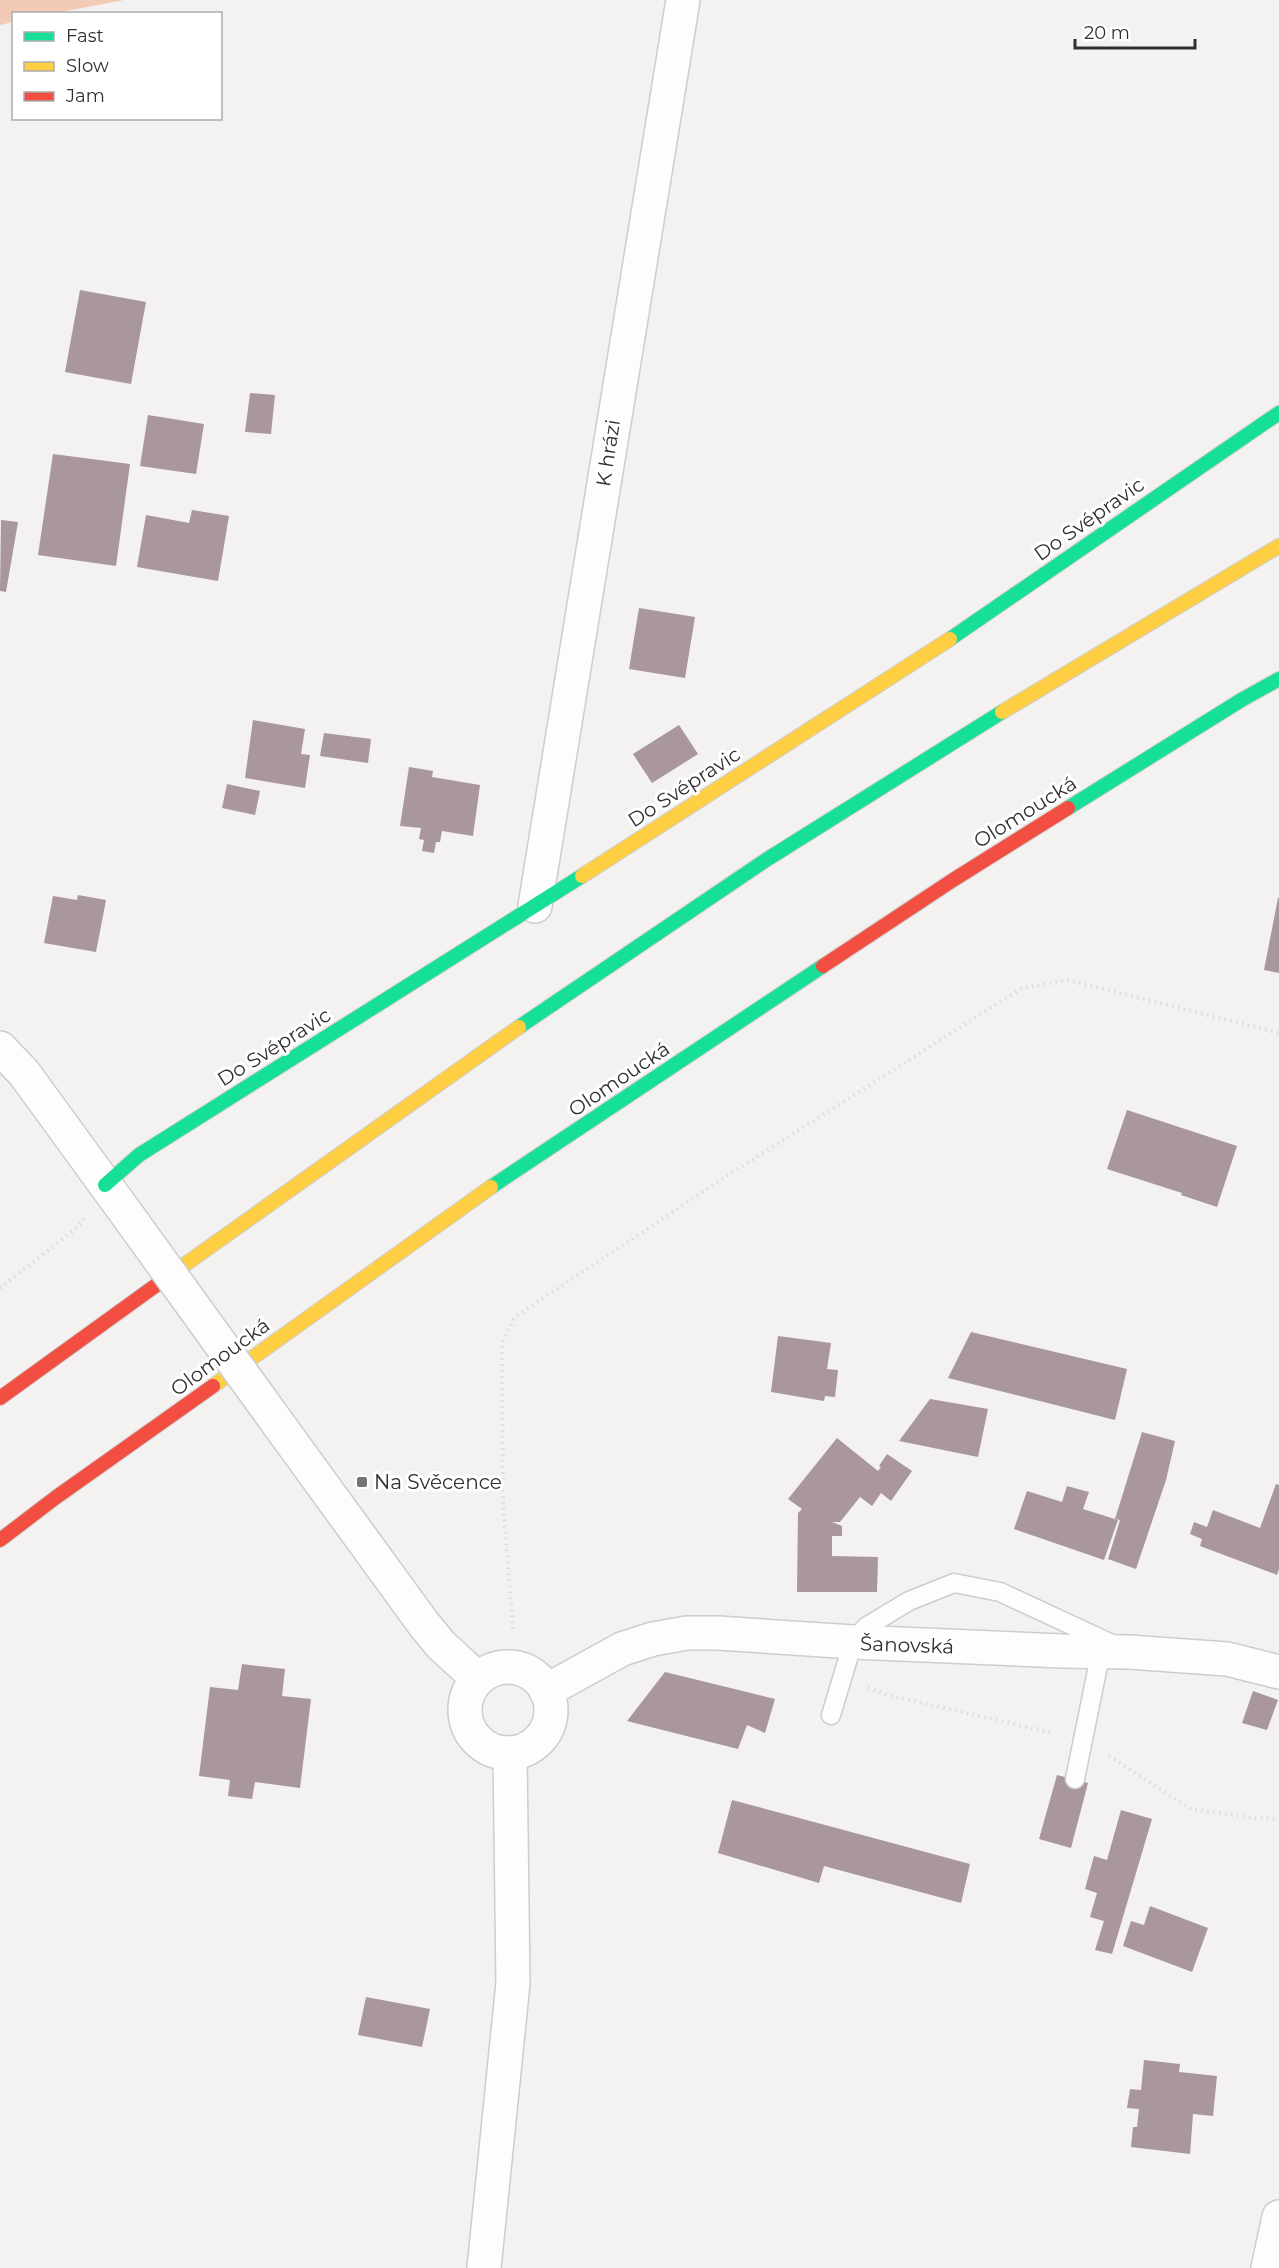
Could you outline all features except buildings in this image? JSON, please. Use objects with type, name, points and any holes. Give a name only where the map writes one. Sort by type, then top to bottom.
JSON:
[{"type":"main road","name":"Do Svépravic","points":[[105,1185],[139,1155],[536,906],[928,654],[1279,413]]},
{"type":"main road","points":[[0,1398],[435,1086],[695,907],[958,739],[1279,546]]},
{"type":"main road","name":"Olomoucká","points":[[0,1540],[55,1498],[506,1177],[953,880],[1243,699],[1279,679]]},
{"type":"street","name":"K hrázi","points":[[536,906],[683,0]]},
{"type":"street","points":[[0,1048],[24,1073],[423,1623],[441,1645],[478,1679]]},
{"type":"street","name":"Šanovská","points":[[546,1691],[622,1648],[687,1633],[718,1632],[853,1642],[1062,1651],[1115,1651],[1227,1659],[1279,1672]]},
{"type":"street","points":[[510,1667],[528,1672],[546,1691],[551,1709],[550,1718],[543,1736],[529,1747],[510,1753],[490,1749],[482,1744],[465,1718],[467,1697],[478,1679],[493,1670],[510,1667]]},
{"type":"street","points":[[484,2268],[513,1983],[510,1753]]},
{"type":"street","points":[[1268,2268],[1279,2217]]},
{"type":"lane","points":[[831,1715],[853,1642],[867,1627],[909,1601],[954,1583],[1000,1592],[1115,1651],[1075,1779]]},
{"type":"path","points":[[513,1629],[503,1502],[502,1342],[515,1317],[722,1179],[1022,988],[1068,980],[1279,1033]]},
{"type":"path","points":[[0,1288],[78,1227],[105,1185]]},
{"type":"shaded area","points":[[0,0],[124,0],[61,12],[12,12],[12,22],[0,25]]},
{"type":"traffic: fast","points":[[950,639],[1279,413]]},
{"type":"traffic: fast","points":[[1068,808],[1279,679]]},
{"type":"traffic: fast","points":[[519,1027],[766,860],[1002,712]]},
{"type":"traffic: fast","points":[[105,1185],[139,1155],[582,876]]},
{"type":"traffic: fast","points":[[491,1187],[823,966]]},
{"type":"traffic: slow","points":[[1002,712],[1279,546]]},
{"type":"traffic: slow","points":[[582,876],[950,639]]},
{"type":"traffic: slow","points":[[173,1273],[519,1027]]},
{"type":"traffic: slow","points":[[213,1386],[491,1187]]},
{"type":"traffic: jam","points":[[823,966],[953,880],[1068,808]]},
{"type":"traffic: jam","points":[[0,1398],[173,1273]]},
{"type":"traffic: jam","points":[[0,1540],[55,1498],[213,1386]]},
{"type":"place","name":"Na Svěcence","points":[[362,1482]]}]
